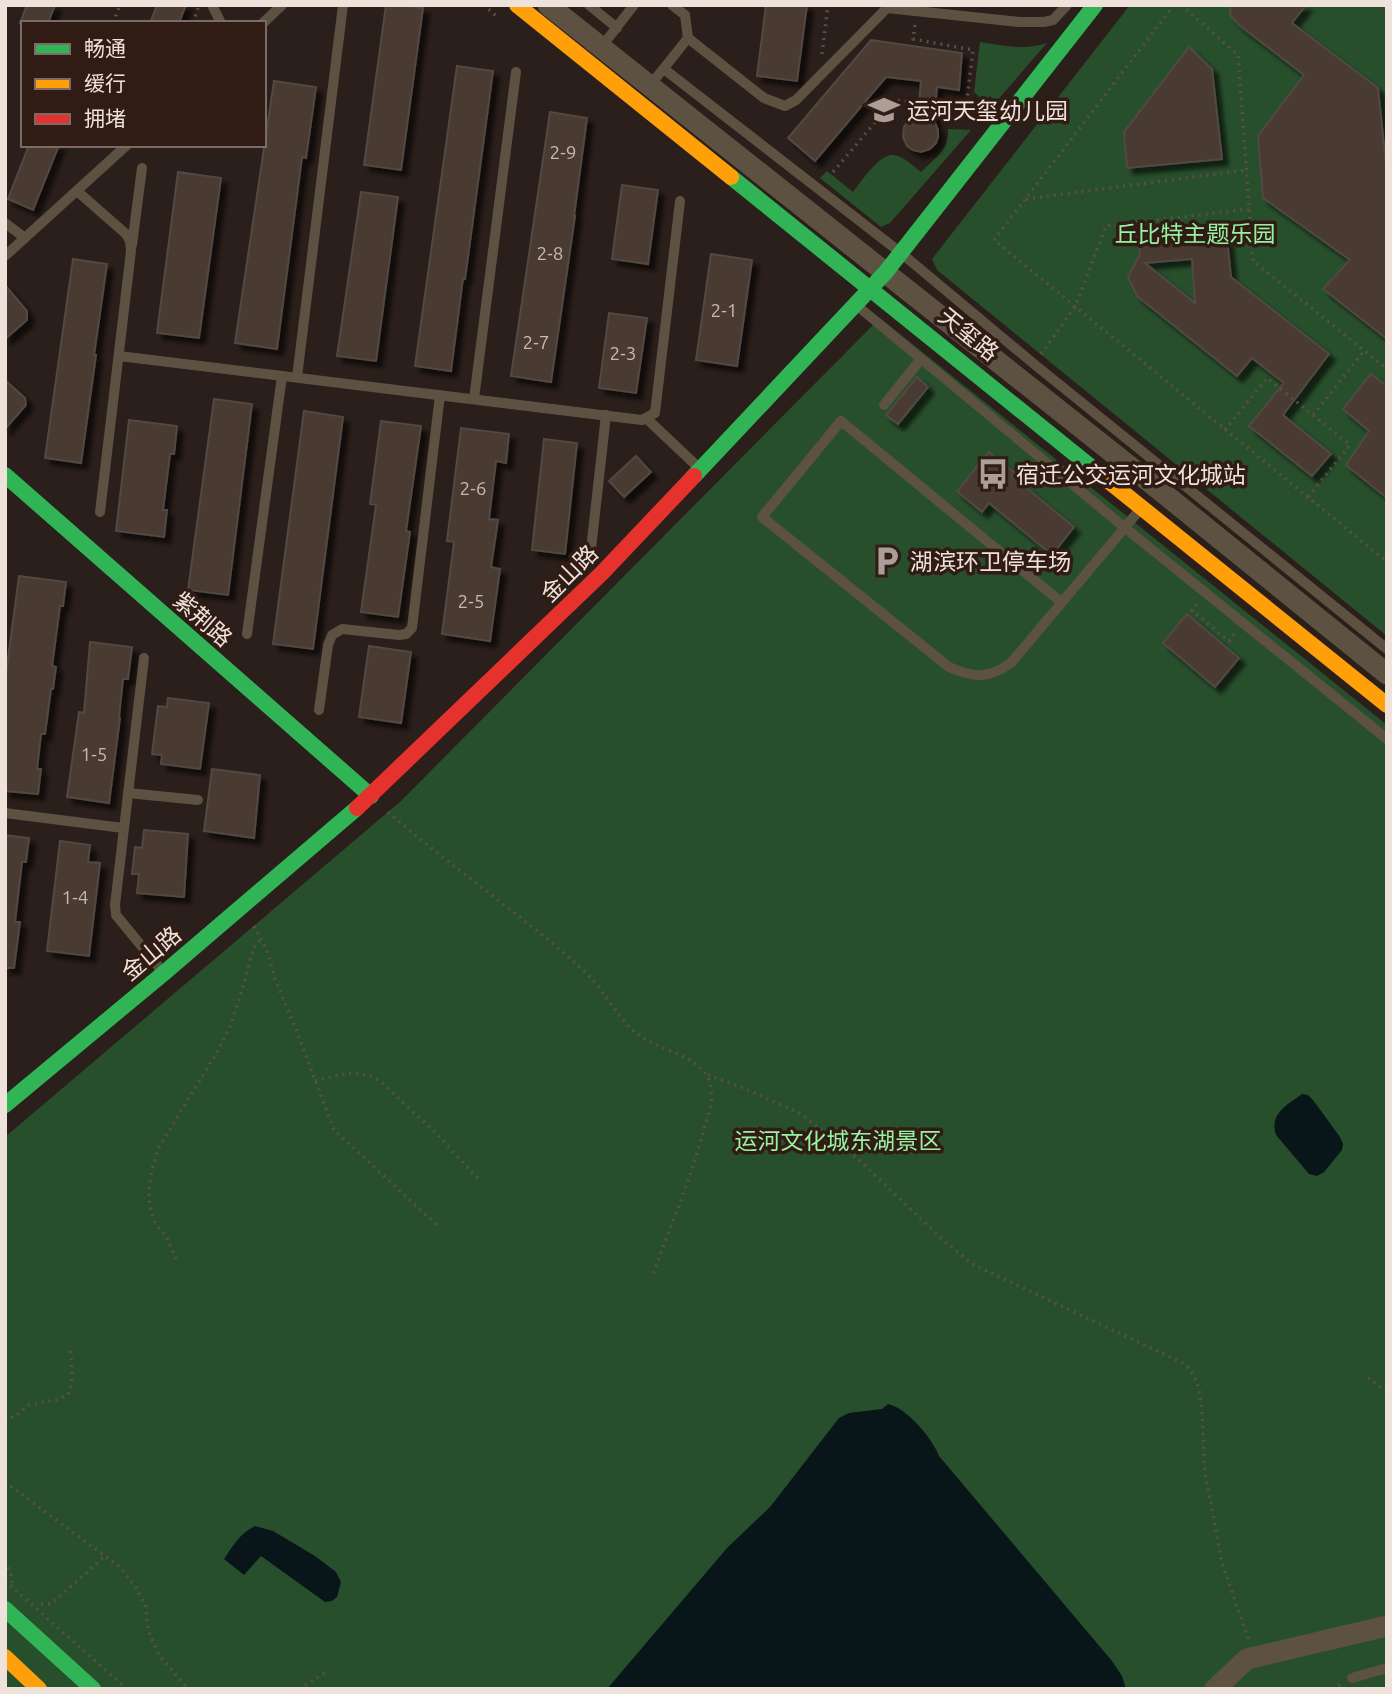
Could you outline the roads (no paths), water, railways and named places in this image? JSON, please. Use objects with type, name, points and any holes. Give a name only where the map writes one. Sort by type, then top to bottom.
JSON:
[{"type":"main road","name":"天玺路","points":[[517,5],[595,55]]},
{"type":"main road","name":"金山路","points":[[5,1105],[371,796],[602,573],[878,281],[1096,5]]},
{"type":"main road","name":"天玺路","points":[[878,281],[1077,455],[1387,705]]},
{"type":"main road","name":"紫荆路","points":[[5,475],[371,796]]},
{"type":"main road","points":[[11,1604],[93,1689]]},
{"type":"main road","points":[[5,1657],[39,1689]]},
{"type":"street","name":"天玺路","points":[[548,5],[595,55],[878,281],[1098,429],[1157,488],[1370,648],[1387,674]]},
{"type":"street","points":[[1214,1689],[1247,1659],[1387,1626]]},
{"type":"lane","points":[[212,5],[220,21]]},
{"type":"lane","points":[[264,21],[282,5]]},
{"type":"lane","points":[[297,377],[343,5]]},
{"type":"lane","points":[[589,5],[617,28]]},
{"type":"lane","points":[[595,55],[634,5]]},
{"type":"lane","points":[[972,18],[974,5]]},
{"type":"lane","points":[[675,6],[685,15],[688,38],[764,98],[785,106],[796,100],[887,8],[1019,23],[1053,20],[1067,5]]},
{"type":"lane","points":[[643,94],[688,38]]},
{"type":"lane","points":[[664,69],[901,253],[1034,364],[1098,429],[1370,648],[1387,649]]},
{"type":"lane","points":[[474,399],[516,72]]},
{"type":"lane","points":[[5,256],[125,147]]},
{"type":"lane","points":[[100,512],[142,168]]},
{"type":"lane","points":[[77,191],[126,234],[131,251]]},
{"type":"lane","points":[[119,356],[642,420],[654,413],[680,201]]},
{"type":"lane","points":[[5,223],[25,238]]},
{"type":"lane","points":[[855,304],[1124,527],[1387,739]]},
{"type":"lane","points":[[884,405],[921,359]]},
{"type":"lane","points":[[247,634],[282,376]]},
{"type":"lane","points":[[320,710],[328,645],[332,635],[342,629],[399,635],[406,634],[412,628],[440,395]]},
{"type":"lane","points":[[591,549],[606,415]]},
{"type":"lane","points":[[646,418],[700,468]]},
{"type":"lane","points":[[1060,602],[841,421],[762,517],[949,667],[962,673],[983,676],[1001,670],[1011,663],[1157,488]]},
{"type":"lane","points":[[1077,455],[1098,429]]},
{"type":"lane","points":[[1333,696],[1370,648]]},
{"type":"lane","points":[[144,658],[115,905],[116,915],[164,973]]},
{"type":"lane","points":[[128,793],[198,800]]},
{"type":"lane","points":[[5,813],[123,828]]},
{"type":"lane","points":[[1352,1678],[1387,1668]]},
{"type":"place","name":"运河天玺幼儿园","points":[[884,110]]},
{"type":"place","name":"宿迁公交运河文化城站","points":[[993,474]]},
{"type":"place","name":"湖滨环卫停车场","points":[[887,561]]},
{"type":"park label","name":"丘比特主题乐园","points":[[1195,233]]},
{"type":"park label","name":"运河文化城东湖景区","points":[[838,1140]]}]
